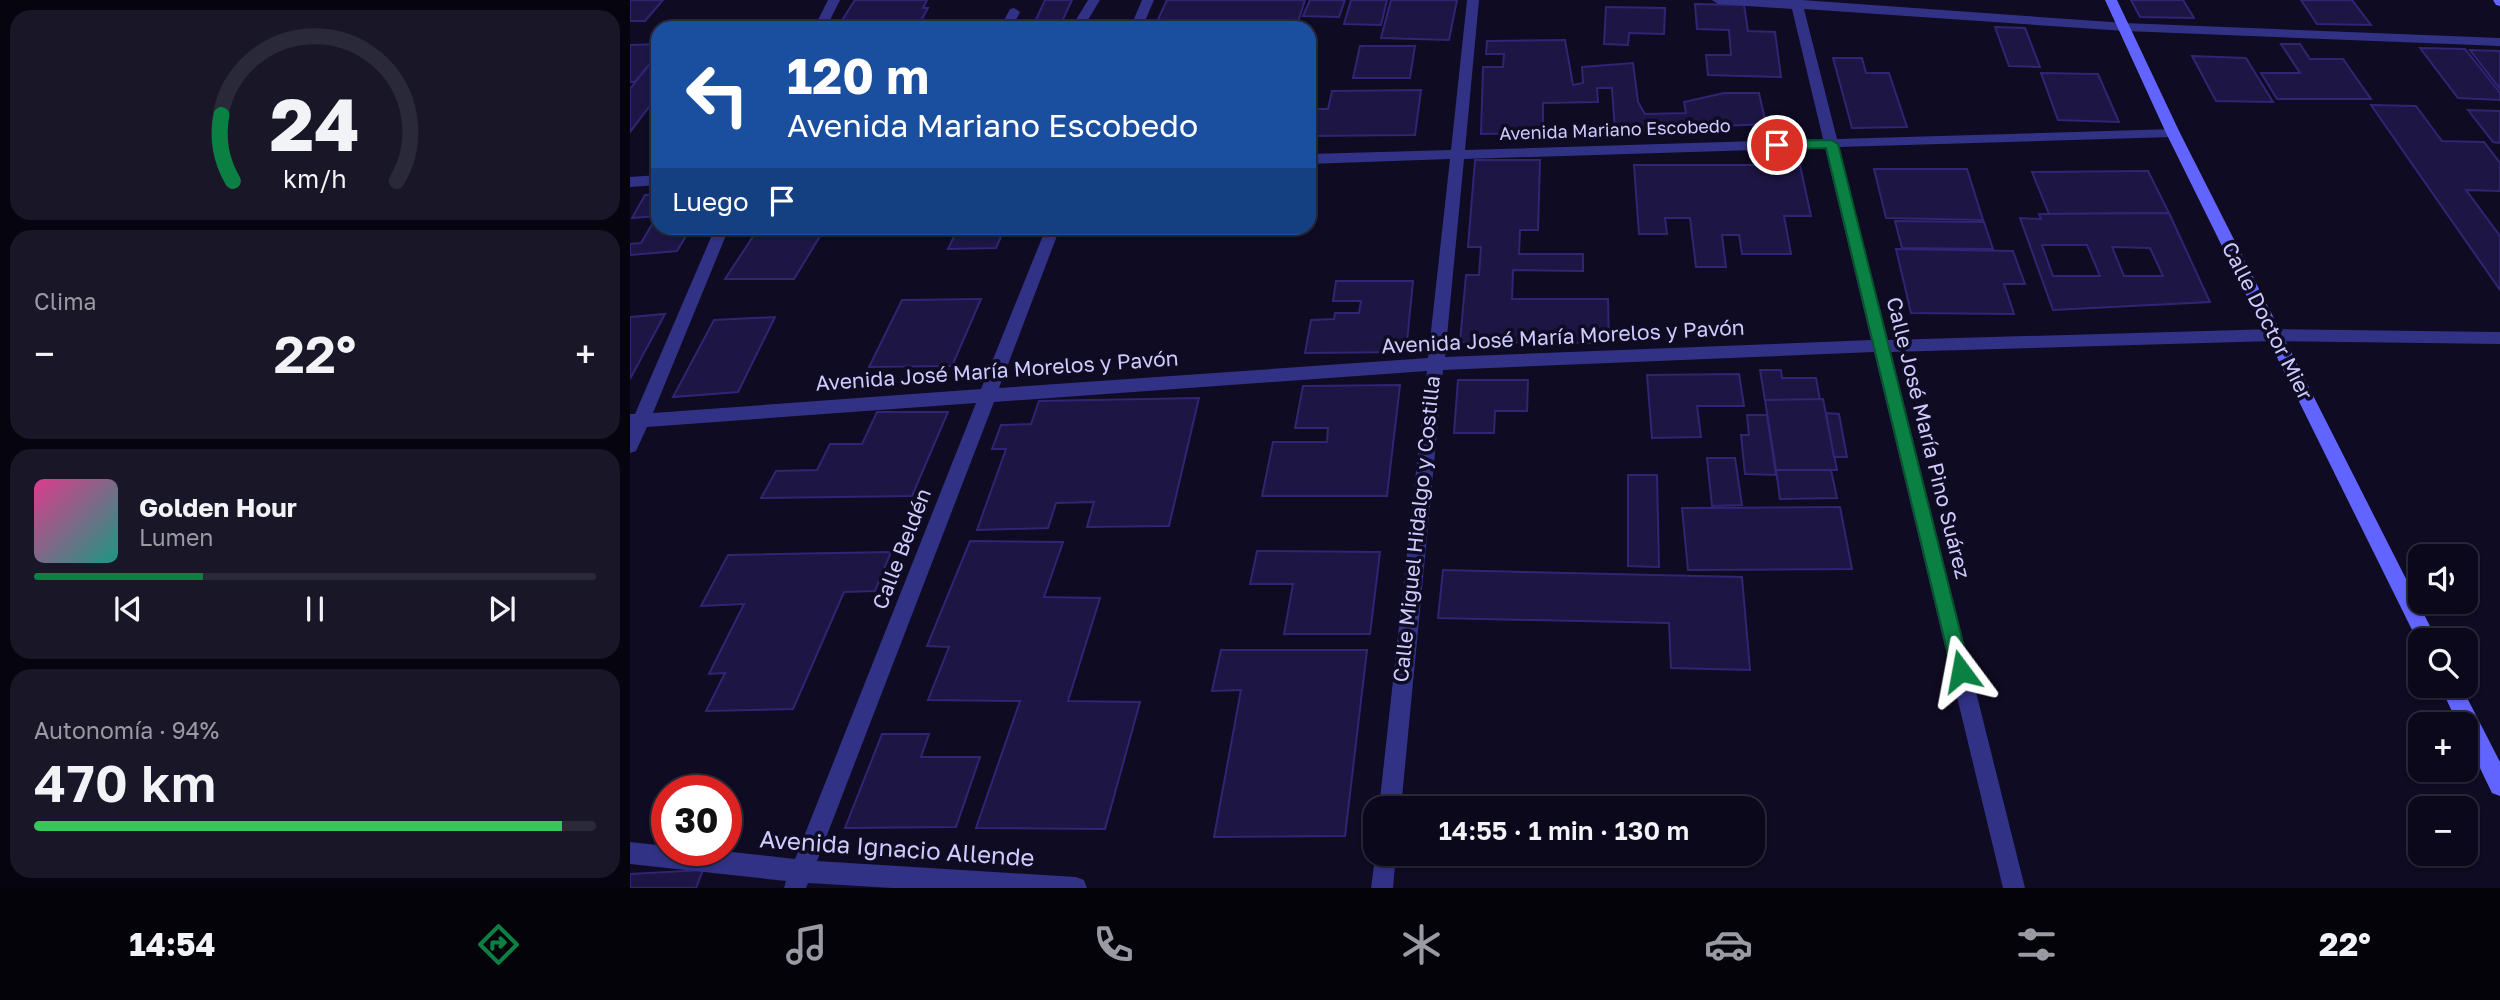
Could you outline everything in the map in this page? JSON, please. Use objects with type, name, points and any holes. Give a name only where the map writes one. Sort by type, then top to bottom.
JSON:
[{"type":"main road","name":"Calle Doctor Mier","points":[[2111,0],[2173,134],[2421,628]]},
{"type":"main road","points":[[2456,698],[2500,785]]},
{"type":"street","points":[[824,21],[834,0]]},
{"type":"street","points":[[1081,21],[1094,0]]},
{"type":"street","points":[[1139,21],[1148,0]]},
{"type":"street","name":"Calle Miguel Hidalgo y Costilla","points":[[1391,796],[1433,364],[1473,0]]},
{"type":"street","points":[[1718,0],[1796,3],[2125,27],[2500,42]]},
{"type":"street","name":"Calle José María Pino Suárez","points":[[1796,3],[2014,888]]},
{"type":"street","points":[[1010,21],[1014,12]]},
{"type":"street","name":"Avenida Mariano Escobedo","points":[[1316,159],[2173,134]]},
{"type":"street","points":[[630,182],[651,180]]},
{"type":"street","points":[[630,446],[636,421],[719,235]]},
{"type":"street","name":"Calle Beldén","points":[[799,880],[1049,235]]},
{"type":"street","name":"Avenida José María Morelos y Pavón","points":[[636,421],[1433,364],[1882,346],[2274,335],[2500,338]]},
{"type":"street","name":"Avenida Ignacio Allende","points":[[630,853],[799,880],[1076,888]]},
{"type":"street","points":[[1382,888],[1384,866]]},
{"type":"building","points":[[630,0],[663,0],[645,21],[630,21]]},
{"type":"building","points":[[855,0],[927,0],[923,8],[928,8],[921,21],[842,21]]},
{"type":"building","points":[[1045,0],[1072,0],[1062,21],[1035,21]]},
{"type":"building","points":[[1167,0],[1305,0],[1298,21],[1157,21]]},
{"type":"building","points":[[1310,0],[1345,0],[1339,17],[1303,16]]},
{"type":"building","points":[[1351,0],[1387,0],[1381,25],[1344,24]]},
{"type":"building","points":[[1391,0],[1457,0],[1449,40],[1381,38]]},
{"type":"building","points":[[2131,0],[2183,0],[2194,18],[2140,17]]},
{"type":"building","points":[[2301,0],[2352,0],[2371,25],[2317,24]]},
{"type":"building","points":[[1695,4],[1744,5],[1748,31],[1775,32],[1781,77],[1708,75],[1706,55],[1731,55],[1729,30],[1697,29]]},
{"type":"building","points":[[1606,7],[1665,8],[1664,34],[1629,33],[1628,45],[1604,44]]},
{"type":"building","points":[[1995,27],[2025,28],[2040,67],[2009,66]]},
{"type":"building","points":[[1565,40],[1573,85],[1583,83],[1582,67],[1633,63],[1638,102],[1645,114],[1686,113],[1684,102],[1724,93],[1759,93],[1766,124],[1615,131],[1612,88],[1597,88],[1598,102],[1543,103],[1543,133],[1481,134],[1483,67],[1503,67],[1504,54],[1486,54],[1487,41]]},
{"type":"building","points":[[651,44],[651,65],[635,82],[630,82],[630,45]]},
{"type":"building","points":[[2281,44],[2300,44],[2310,59],[2343,59],[2371,99],[2277,99],[2261,73],[2300,73]]},
{"type":"building","points":[[1360,46],[1415,46],[1410,78],[1353,78]]},
{"type":"building","points":[[2420,48],[2465,49],[2500,93],[2500,100],[2458,98]]},
{"type":"building","points":[[2470,50],[2500,51],[2500,89]]},
{"type":"building","points":[[2192,56],[2246,58],[2273,102],[2216,101]]},
{"type":"building","points":[[1833,58],[1862,58],[1866,73],[1889,73],[1907,127],[1852,128]]},
{"type":"building","points":[[651,65],[651,104],[630,132],[630,89]]},
{"type":"building","points":[[2041,73],[2098,74],[2119,122],[2058,120]]},
{"type":"building","points":[[1421,90],[1415,135],[1316,136],[1316,109],[1328,109],[1332,91]]},
{"type":"building","points":[[2371,105],[2416,106],[2442,141],[2484,142],[2500,163],[2500,191],[2466,190],[2500,236],[2500,290]]},
{"type":"building","points":[[2468,110],[2500,111],[2500,143],[2493,142]]},
{"type":"building","points":[[1475,160],[1540,160],[1538,230],[1520,230],[1519,254],[1583,254],[1583,271],[1513,270],[1512,299],[1608,299],[1609,343],[1460,342],[1466,275],[1479,275],[1481,247],[1468,247]]},
{"type":"building","points":[[1634,165],[1800,165],[1811,216],[1784,216],[1791,254],[1742,254],[1739,235],[1722,235],[1726,267],[1696,267],[1690,218],[1665,218],[1667,234],[1639,234]]},
{"type":"building","points":[[1874,169],[1967,169],[1983,220],[1886,218]]},
{"type":"building","points":[[2148,171],[2169,213],[2049,214],[2032,172]]},
{"type":"building","points":[[645,195],[651,195],[651,216],[632,218]]},
{"type":"building","points":[[2169,213],[2210,302],[2053,310],[2020,218],[2041,219],[2039,214]],"holes":[[[2042,245],[2087,245],[2100,276],[2053,276]],[[2112,247],[2150,248],[2163,276],[2124,276]]]},
{"type":"building","points":[[1895,221],[1984,222],[1993,249],[1902,248]]},
{"type":"building","points":[[651,226],[651,235],[687,235],[677,251],[630,255],[630,244],[641,243]]},
{"type":"building","points":[[754,235],[821,235],[794,279],[725,279]]},
{"type":"building","points":[[955,235],[1002,235],[996,248],[948,249]]},
{"type":"building","points":[[1896,249],[2013,251],[2025,284],[2004,284],[2014,314],[1911,313]]},
{"type":"building","points":[[1336,281],[1413,281],[1406,352],[1305,353],[1311,320],[1334,319],[1335,313],[1359,313],[1361,301],[1333,301]]},
{"type":"building","points":[[981,299],[952,366],[869,367],[902,300]]},
{"type":"building","points":[[665,314],[630,379],[630,317]]},
{"type":"building","points":[[775,317],[738,392],[673,397],[714,320]]},
{"type":"building","points":[[1760,370],[1781,370],[1782,378],[1816,378],[1820,400],[1765,400]]},
{"type":"building","points":[[1739,374],[1744,406],[1697,406],[1701,437],[1652,438],[1647,375]]},
{"type":"building","points":[[1458,380],[1528,380],[1527,411],[1495,411],[1494,433],[1454,433]]},
{"type":"building","points":[[1400,385],[1387,496],[1262,496],[1273,442],[1327,442],[1328,428],[1295,428],[1303,386]]},
{"type":"building","points":[[1199,398],[1169,526],[1087,527],[1094,502],[1056,503],[1048,528],[977,530],[1006,449],[992,449],[1001,425],[1031,424],[1039,401]]},
{"type":"building","points":[[1823,399],[1837,470],[1776,470],[1765,400]]},
{"type":"building","points":[[877,412],[948,412],[912,496],[761,498],[776,471],[817,470],[830,444],[862,444]]},
{"type":"building","points":[[1826,413],[1839,414],[1847,457],[1834,457]]},
{"type":"building","points":[[1747,415],[1767,415],[1776,475],[1745,474],[1741,435],[1749,435]]},
{"type":"building","points":[[1707,458],[1735,458],[1742,505],[1712,506]]},
{"type":"building","points":[[1776,470],[1831,470],[1837,498],[1780,499]]},
{"type":"building","points":[[1628,475],[1657,475],[1659,567],[1628,566]]},
{"type":"building","points":[[1840,507],[1852,569],[1688,570],[1682,508]]},
{"type":"building","points":[[970,541],[1063,542],[1044,597],[1100,598],[1068,701],[1140,702],[1105,829],[976,828],[1020,701],[928,700],[949,647],[927,646]]},
{"type":"building","points":[[1257,551],[1380,552],[1370,634],[1284,634],[1293,584],[1250,584]]},
{"type":"building","points":[[891,552],[875,591],[844,592],[793,709],[706,711],[725,673],[709,674],[744,604],[701,606],[728,555]]},
{"type":"building","points":[[1443,570],[1742,577],[1750,670],[1671,668],[1669,623],[1438,618]]},
{"type":"building","points":[[1221,650],[1367,650],[1345,836],[1214,837],[1241,690],[1212,691]]},
{"type":"building","points":[[882,734],[929,734],[921,757],[980,757],[956,827],[845,828]]},
{"type":"building","points":[[703,870],[696,888],[630,888],[630,874]]},
{"type":"route","points":[[1777,145],[1831,144],[1961,671]]}]
